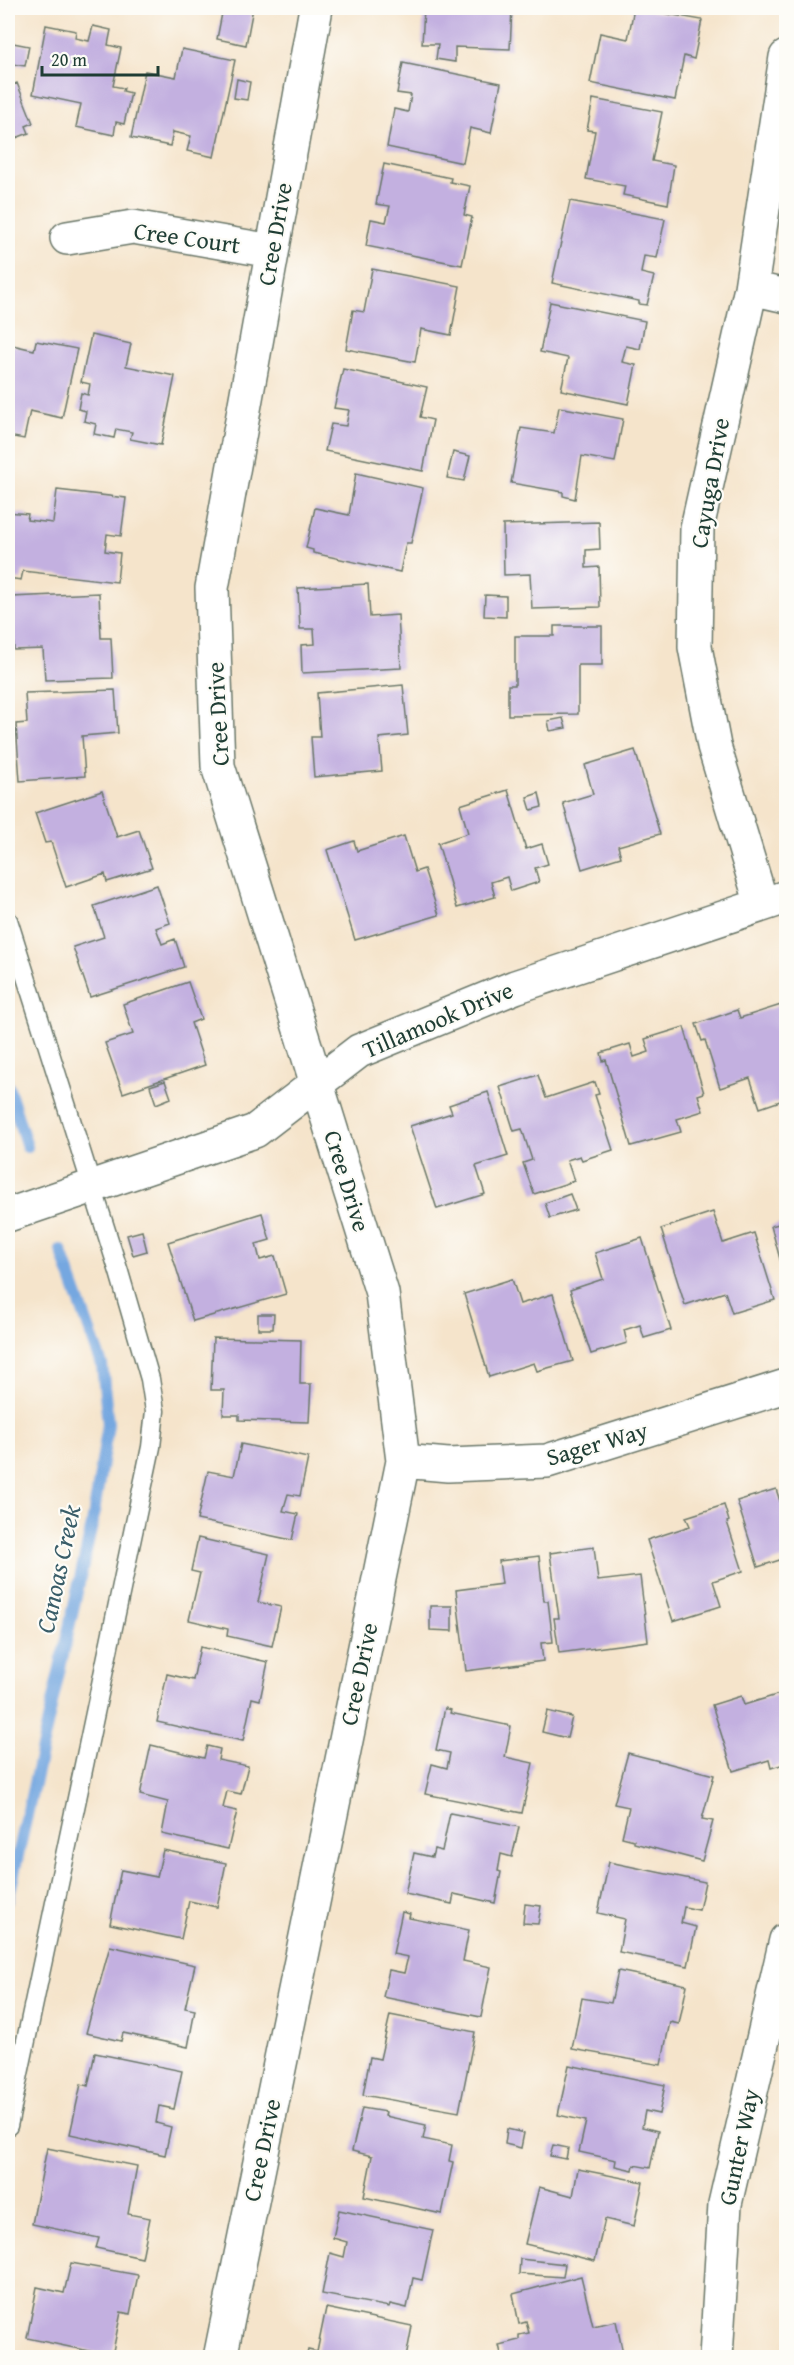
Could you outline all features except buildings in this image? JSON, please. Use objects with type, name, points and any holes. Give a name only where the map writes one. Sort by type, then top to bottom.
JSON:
[{"type":"street","name":"Cree Drive","points":[[220,2358],[403,1461],[382,1293],[219,766],[212,588],[316,8]]},
{"type":"street","name":"Cayuga Drive","points":[[774,901],[714,746],[695,647],[697,528],[751,288],[786,57]]},
{"type":"street","name":"Cree Court","points":[[67,238],[133,227],[272,251]]},
{"type":"street","points":[[751,288],[786,296]]},
{"type":"street","name":"Tillamook Drive","points":[[8,1215],[255,1131],[359,1051],[515,987],[774,901]]},
{"type":"street","name":"Sager Way","points":[[403,1461],[448,1465],[547,1461],[786,1386]]},
{"type":"street","name":"Gunter Way","points":[[716,2358],[725,2204],[786,1940]]},
{"type":"lane","points":[[8,920],[150,1379],[155,1411],[151,1447],[8,2126]]},
{"type":"waterway","name":"Canoas Creek","points":[[8,1086],[27,1147]]},
{"type":"waterway","name":"Canoas Creek","points":[[8,1900],[92,1525],[108,1424],[102,1365],[61,1250]]}]
